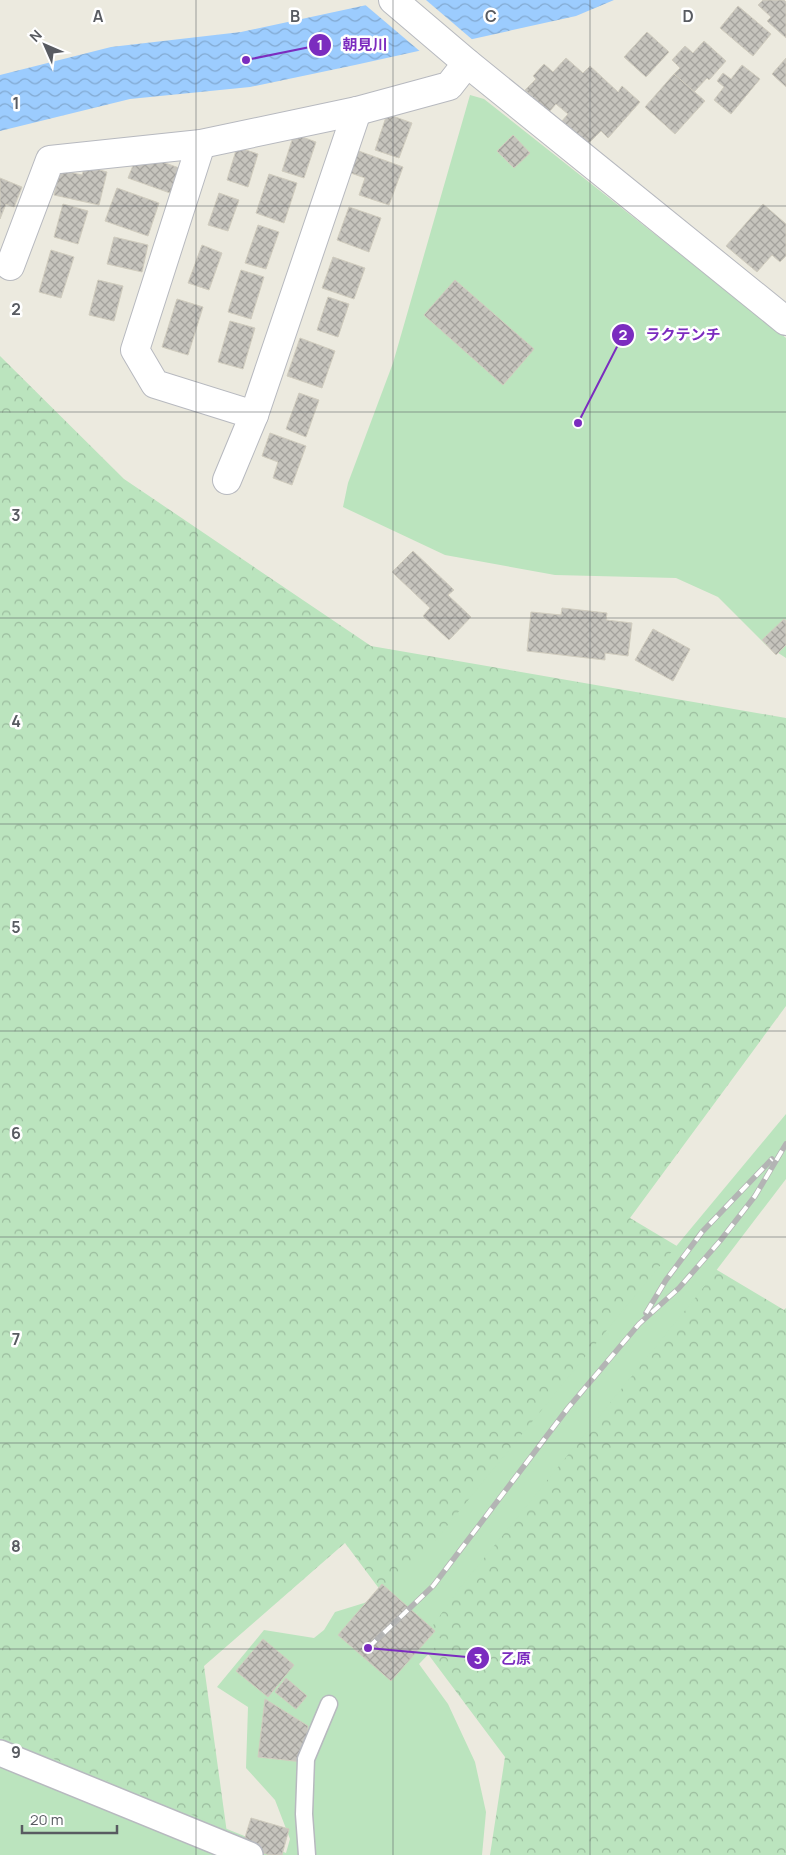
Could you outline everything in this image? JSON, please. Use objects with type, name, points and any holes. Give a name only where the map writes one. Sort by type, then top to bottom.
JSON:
[{"type":"street","points":[[393,0],[786,322]]},
{"type":"street","points":[[10,266],[50,160],[201,144],[357,111],[449,86],[468,63]]},
{"type":"street","points":[[227,480],[254,415],[357,111]]},
{"type":"street","points":[[201,144],[135,350],[154,384],[254,415]]},
{"type":"street","points":[[0,1753],[250,1855]]},
{"type":"lane","points":[[307,1855],[304,1814],[306,1759],[329,1704]]},
{"type":"green space","points":[[470,95],[484,99],[786,338],[786,658],[766,645],[718,597],[676,578],[555,575],[445,555],[343,507],[348,483],[393,363]]},
{"type":"green space","points":[[0,356],[124,479],[371,646],[786,718],[786,1006],[630,1218],[784,1310],[786,1308],[786,1855],[490,1855],[505,1757],[345,1543],[204,1666],[230,1855],[0,1855]]},
{"type":"green space","points":[[786,1114],[786,1179],[696,1297],[459,1589],[426,1635],[443,1639],[419,1664],[448,1704],[475,1762],[486,1812],[482,1855],[0,1855],[0,1737],[286,1853],[290,1839],[275,1800],[246,1768],[248,1707],[217,1687],[264,1630],[314,1638],[324,1630],[335,1612],[377,1599],[434,1542]]},
{"type":"water","points":[[390,0],[614,0],[576,16],[355,65],[250,87],[130,99],[0,131],[0,75],[111,47],[241,32]]},
{"type":"pier","points":[[378,0],[426,0],[474,41],[422,53],[363,3]]},
{"type":"building","points":[[763,0],[784,0],[786,2],[786,38],[767,21],[771,17],[758,5]]},
{"type":"building","points":[[738,6],[771,34],[753,56],[720,28]]},
{"type":"building","points":[[647,32],[669,52],[646,77],[624,57]]},
{"type":"building","points":[[704,41],[726,61],[709,80],[707,78],[694,92],[674,74],[680,68],[672,60],[685,46],[693,53]]},
{"type":"building","points":[[566,58],[583,73],[590,66],[618,92],[622,86],[640,102],[608,138],[601,131],[588,144],[562,121],[568,114],[556,104],[549,112],[525,90],[536,79],[533,76],[544,64],[553,72]]},
{"type":"building","points":[[786,58],[786,87],[772,74]]},
{"type":"building","points":[[742,65],[760,79],[731,114],[714,100],[724,87],[717,81],[723,73],[731,79]]},
{"type":"building","points":[[674,74],[705,101],[675,134],[645,107]]},
{"type":"building","points":[[387,114],[412,123],[399,158],[375,150]]},
{"type":"building","points":[[294,134],[316,142],[304,178],[282,171]]},
{"type":"building","points":[[513,135],[530,153],[514,168],[497,151]]},
{"type":"building","points":[[237,147],[258,154],[248,187],[227,180]]},
{"type":"building","points":[[356,150],[403,167],[389,205],[359,195],[365,178],[348,172]]},
{"type":"building","points":[[138,153],[179,168],[170,193],[128,178]]},
{"type":"building","points":[[85,166],[107,172],[99,205],[54,195],[60,170],[82,175]]},
{"type":"building","points":[[269,174],[297,183],[284,223],[256,213]]},
{"type":"building","points":[[0,178],[22,187],[14,207],[6,204],[0,219]]},
{"type":"building","points":[[117,188],[159,203],[148,236],[105,221]]},
{"type":"building","points":[[219,193],[239,200],[228,231],[208,225]]},
{"type":"building","points":[[63,204],[88,211],[78,244],[54,237]]},
{"type":"building","points":[[763,204],[786,224],[786,256],[780,262],[772,255],[757,272],[726,246]]},
{"type":"building","points":[[349,207],[381,218],[369,252],[337,240]]},
{"type":"building","points":[[258,225],[279,232],[266,269],[245,263]]},
{"type":"building","points":[[114,237],[148,245],[142,272],[107,264]]},
{"type":"building","points":[[202,245],[222,253],[209,290],[188,283]]},
{"type":"building","points":[[51,250],[74,257],[61,298],[39,292]]},
{"type":"building","points":[[333,257],[365,268],[354,299],[322,288]]},
{"type":"building","points":[[241,270],[264,277],[251,319],[228,312]]},
{"type":"building","points":[[98,280],[123,286],[114,321],[89,315]]},
{"type":"building","points":[[455,280],[534,349],[503,385],[424,315]]},
{"type":"building","points":[[328,297],[349,304],[338,337],[317,330]]},
{"type":"building","points":[[177,299],[203,307],[188,355],[162,347]]},
{"type":"building","points":[[230,321],[255,328],[243,369],[218,362]]},
{"type":"building","points":[[300,338],[335,351],[322,388],[287,376]]},
{"type":"building","points":[[299,393],[319,400],[306,437],[286,429]]},
{"type":"building","points":[[270,433],[306,446],[292,485],[273,478],[278,462],[262,456]]},
{"type":"building","points":[[413,551],[454,590],[448,595],[471,617],[449,640],[423,616],[430,608],[392,572]]},
{"type":"building","points":[[562,608],[607,613],[606,620],[632,623],[628,656],[605,653],[605,660],[527,651],[531,612],[561,615]]},
{"type":"building","points":[[784,619],[786,621],[786,645],[776,655],[762,640]]},
{"type":"building","points":[[653,629],[690,649],[673,681],[635,660]]},
{"type":"building","points":[[382,1584],[435,1631],[391,1681],[338,1635]]},
{"type":"building","points":[[263,1639],[294,1665],[268,1697],[236,1671]]},
{"type":"building","points":[[286,1678],[307,1696],[296,1709],[275,1692]]},
{"type":"building","points":[[265,1699],[308,1726],[303,1762],[258,1757]]},
{"type":"building","points":[[251,1818],[289,1829],[282,1855],[270,1855],[242,1847]]},
{"type":"railway","points":[[368,1648],[433,1586],[568,1408],[639,1324],[679,1288],[720,1241],[755,1196],[786,1144]]},
{"type":"railway","points":[[646,1313],[666,1280],[702,1232],[772,1159]]},
{"type":"place","name":"朝見川","points":[[246,60]]},
{"type":"place","name":"ラクテンチ","points":[[578,423]]},
{"type":"place","name":"乙原","points":[[368,1648]]}]
